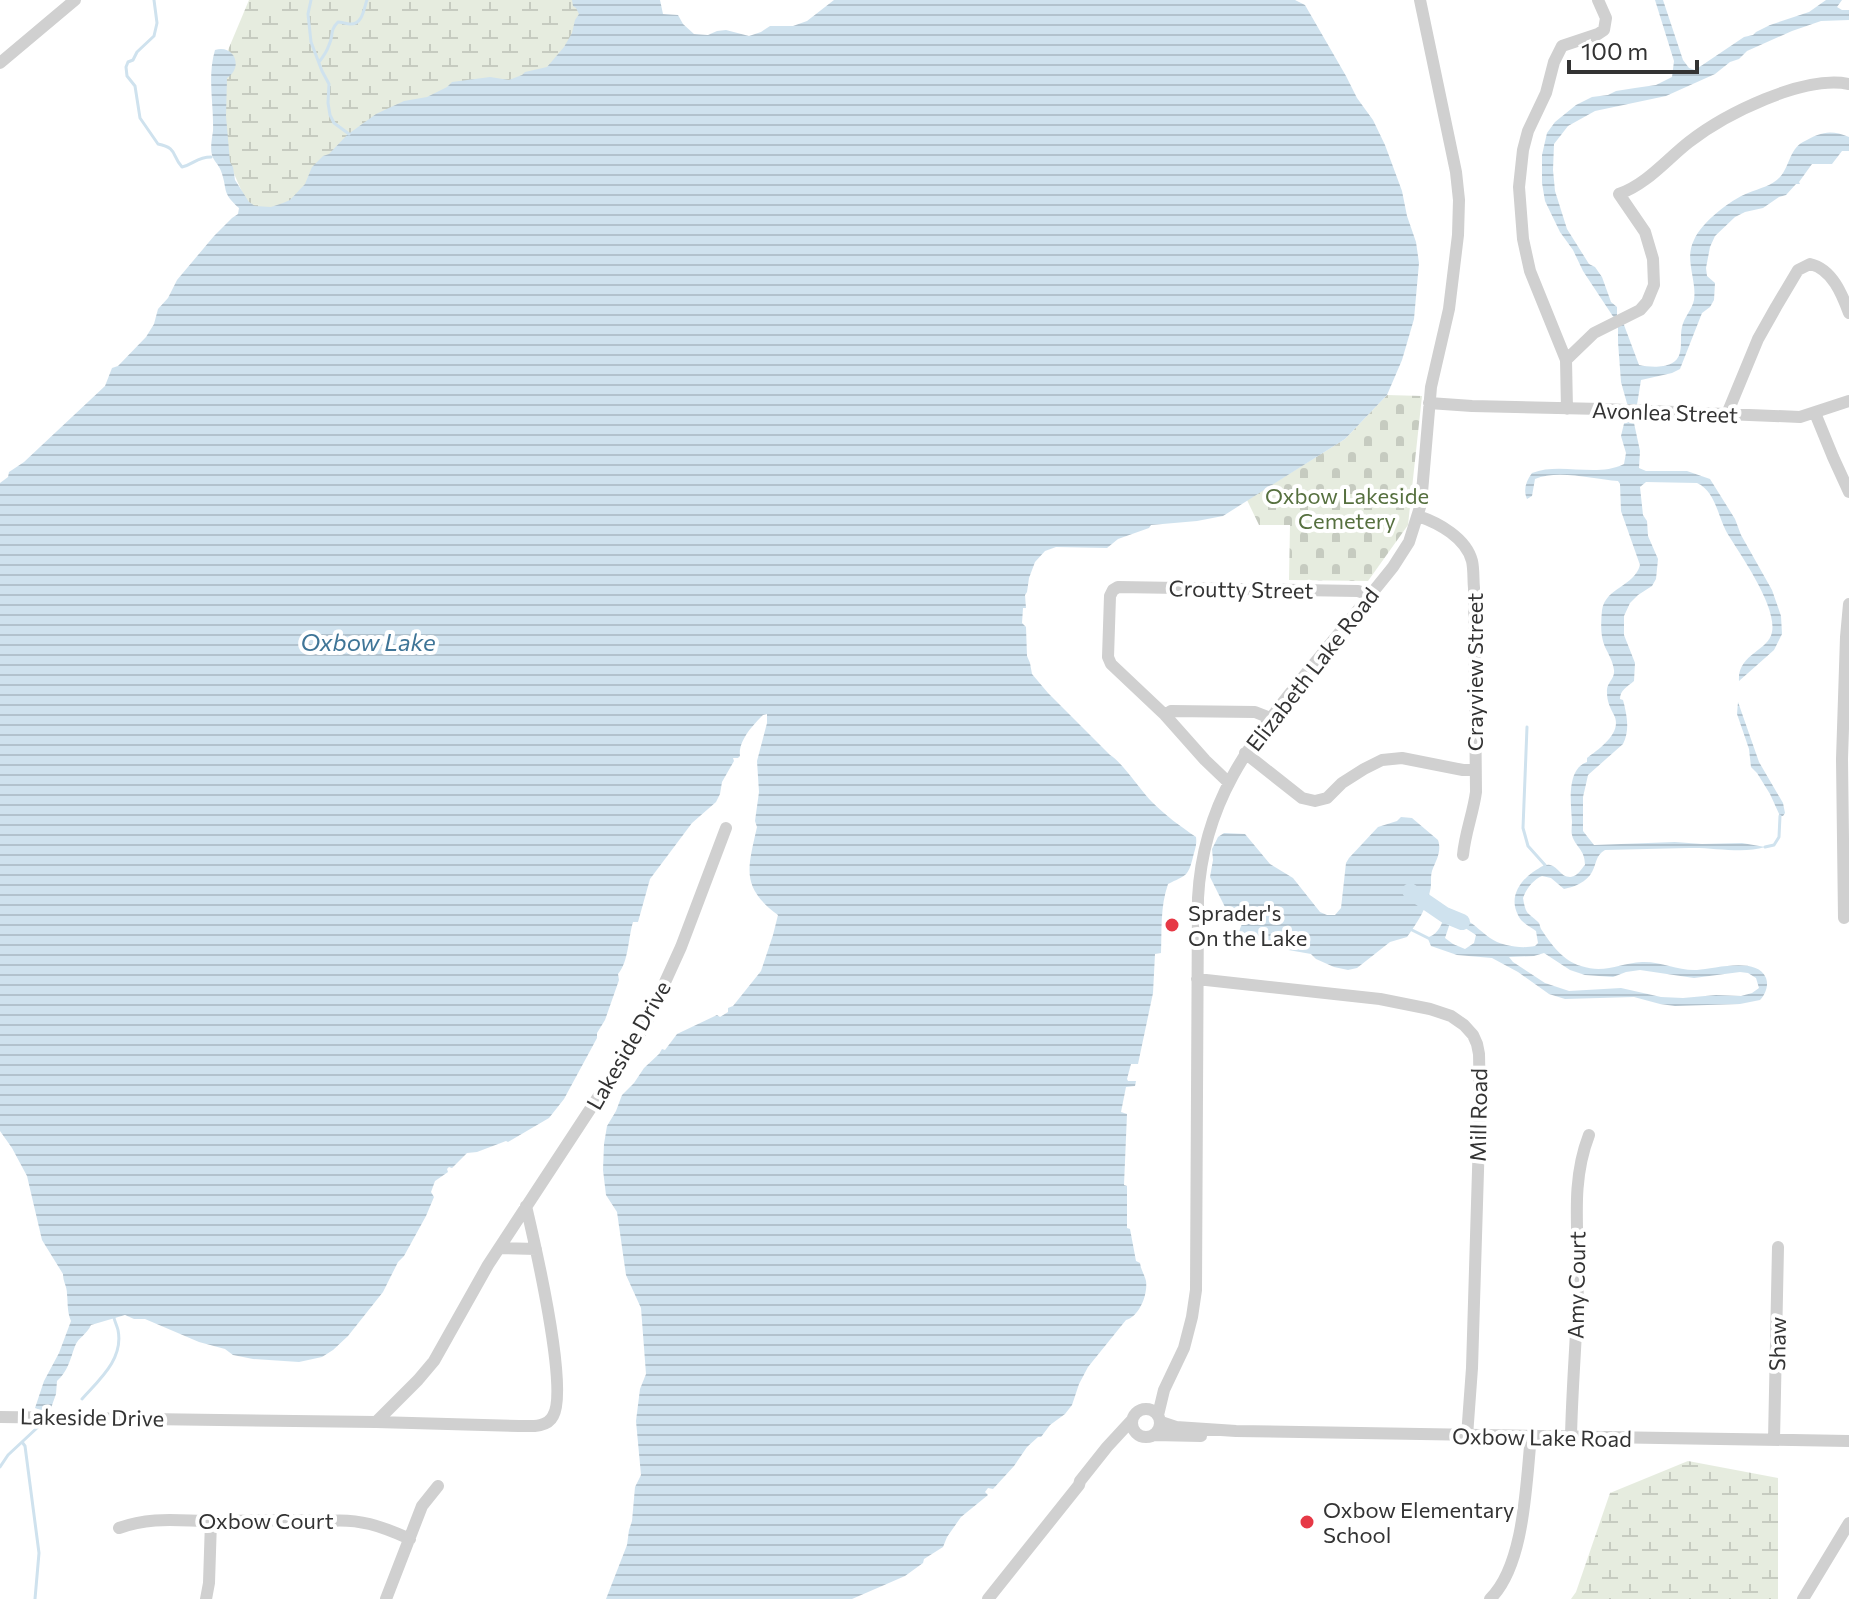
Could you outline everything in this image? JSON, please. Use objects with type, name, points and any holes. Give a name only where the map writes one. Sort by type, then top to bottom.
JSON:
[{"type":"street","points":[[0,63],[75,0]]},
{"type":"street","name":"Elizabeth Lake Road","points":[[1160,1419],[1162,1399],[1194,1308],[1198,898],[1201,865],[1212,822],[1228,782],[1245,753],[1393,567],[1409,542],[1423,491],[1429,403],[1453,286],[1459,200],[1452,150],[1420,0]]},
{"type":"street","points":[[1567,409],[1566,360],[1530,271],[1523,239],[1519,187],[1528,131],[1546,93],[1557,53],[1562,46],[1598,34],[1607,24],[1598,0]]},
{"type":"street","points":[[1566,360],[1594,333],[1640,310],[1654,285],[1653,259],[1645,232],[1619,194],[1632,190],[1689,142],[1730,114],[1800,86],[1831,81],[1849,84]]},
{"type":"street","points":[[1727,414],[1758,339],[1798,270],[1810,264],[1825,270],[1849,313]]},
{"type":"street","name":"Avonlea Street","points":[[1429,403],[1800,417],[1849,401]]},
{"type":"street","points":[[1815,413],[1849,492]]},
{"type":"street","name":"Crayview Street","points":[[1418,516],[1443,526],[1471,559],[1476,792],[1464,837],[1463,855]]},
{"type":"street","name":"Croutty Street","points":[[1165,715],[1109,660],[1110,596],[1118,587],[1342,590],[1370,595]]},
{"type":"street","points":[[1844,918],[1842,773],[1849,604]]},
{"type":"street","points":[[1228,782],[1165,715],[1171,711],[1255,712],[1270,718]]},
{"type":"street","points":[[1245,753],[1302,798],[1315,801],[1327,798],[1342,783],[1382,760],[1402,758],[1474,770]]},
{"type":"street","name":"Lakeside Drive","points":[[376,1422],[434,1361],[471,1293],[646,1024],[681,947],[726,828]]},
{"type":"street","name":"Mill Road","points":[[1197,979],[1418,1006],[1451,1016],[1473,1035],[1479,1054],[1480,1105],[1467,1436]]},
{"type":"street","name":"Amy Court","points":[[1571,1437],[1579,1245],[1576,1190],[1589,1135]]},
{"type":"street","name":"Lakeside Drive","points":[[0,1417],[519,1426],[547,1423],[557,1406],[555,1355],[526,1206]]},
{"type":"street","name":"Shaw","points":[[1774,1440],[1778,1247]]},
{"type":"street","points":[[500,1248],[536,1249]]},
{"type":"street","name":"Elizabeth Lake Road","points":[[1145,1408],[1183,1345]]},
{"type":"street","points":[[1162,1399],[1168,1414],[1182,1428]]},
{"type":"street","points":[[988,1599],[1107,1447],[1134,1427],[1136,1412],[1145,1408],[1154,1411],[1160,1419],[1159,1430],[1153,1435],[1144,1437],[1134,1427]]},
{"type":"street","name":"Oxbow Lake Road","points":[[1160,1419],[1182,1428],[1236,1431],[1849,1441]]},
{"type":"street","name":"Oxbow Lake Road","points":[[1153,1435],[1199,1436],[1236,1431]]},
{"type":"street","points":[[1490,1599],[1496,1594],[1514,1558],[1521,1526],[1531,1436]]},
{"type":"street","points":[[386,1599],[422,1506],[438,1486]]},
{"type":"street","name":"Oxbow Court","points":[[119,1528],[159,1519],[345,1519],[384,1528],[410,1539]]},
{"type":"street","points":[[206,1599],[211,1521]]},
{"type":"street","points":[[1803,1599],[1849,1523]]},
{"type":"green space","points":[[249,0],[601,0],[576,83],[253,217],[221,144],[223,62]]},
{"type":"green space","name":"Oxbow Lakeside Cemetery","points":[[1387,395],[1422,396],[1408,525],[1368,581],[1289,580],[1290,525],[1259,525],[1247,500],[1345,439]]},
{"type":"green space","points":[[1688,1461],[1778,1478],[1778,1599],[1571,1599],[1610,1493]]},
{"type":"water","name":"Oxbow Lake","points":[[572,0],[660,0],[663,14],[678,15],[694,34],[708,35],[726,30],[749,36],[770,26],[793,26],[807,21],[834,0],[1295,0],[1305,5],[1357,98],[1373,120],[1402,191],[1416,242],[1419,263],[1414,319],[1402,360],[1387,395],[1345,439],[1223,516],[1151,525],[1118,539],[1107,548],[1056,547],[1045,551],[1035,562],[1025,595],[1022,623],[1026,627],[1027,656],[1032,674],[1120,763],[1152,802],[1196,837],[1188,872],[1168,884],[1165,893],[1161,953],[1155,954],[1153,993],[1138,1064],[1131,1064],[1127,1079],[1136,1081],[1135,1086],[1126,1087],[1121,1112],[1127,1114],[1124,1185],[1127,1186],[1127,1228],[1130,1229],[1136,1261],[1140,1263],[1145,1279],[1146,1293],[1139,1310],[1126,1320],[1088,1367],[1065,1414],[1027,1447],[993,1489],[988,1488],[985,1492],[988,1495],[961,1517],[943,1547],[905,1576],[852,1599],[606,1599],[627,1545],[635,1487],[641,1475],[636,1421],[640,1389],[646,1374],[641,1308],[626,1275],[617,1212],[606,1195],[603,1170],[607,1126],[622,1095],[662,1049],[665,1050],[677,1034],[728,1012],[728,1008],[733,1006],[761,971],[778,915],[757,895],[750,876],[757,827],[757,761],[767,714],[759,719],[744,739],[740,756],[733,758],[716,802],[692,823],[650,879],[638,922],[633,922],[626,956],[605,1020],[564,1099],[549,1118],[508,1142],[467,1153],[435,1181],[431,1192],[434,1197],[404,1256],[383,1292],[348,1336],[322,1357],[299,1362],[253,1359],[233,1355],[225,1349],[199,1342],[145,1319],[125,1315],[91,1325],[76,1343],[66,1369],[57,1381],[51,1408],[43,1411],[35,1408],[71,1321],[63,1274],[42,1240],[27,1176],[0,1131],[0,483],[105,386],[112,368],[118,366],[146,337],[158,309],[177,280],[214,236],[238,214],[239,208],[227,194],[221,171],[211,152],[211,70],[215,50],[232,53],[236,63],[227,78],[226,116],[230,162],[235,180],[249,202],[255,206],[271,207],[290,200],[305,184],[312,167],[323,156],[376,114],[404,101],[427,97],[452,82],[490,77],[509,80],[547,67],[572,33],[579,14]]},
{"type":"water","points":[[1655,0],[1663,0],[1683,60],[1695,70],[1744,37],[1809,12],[1826,0],[1842,0],[1837,7],[1849,10],[1849,20],[1821,21],[1792,31],[1747,51],[1715,74],[1666,96],[1595,111],[1568,126],[1554,144],[1555,191],[1567,229],[1589,264],[1602,277],[1639,365],[1657,367],[1674,362],[1680,352],[1682,327],[1694,300],[1691,247],[1703,226],[1733,201],[1777,180],[1795,149],[1803,142],[1826,133],[1849,137],[1849,151],[1842,151],[1832,164],[1812,164],[1800,184],[1796,184],[1786,195],[1763,208],[1735,217],[1715,236],[1706,268],[1707,276],[1715,283],[1714,300],[1702,313],[1680,369],[1641,380],[1634,423],[1640,451],[1639,468],[1646,471],[1687,471],[1710,479],[1772,590],[1781,616],[1782,634],[1774,650],[1739,681],[1743,665],[1765,644],[1772,632],[1764,596],[1704,487],[1697,483],[1646,482],[1640,487],[1643,515],[1658,559],[1652,586],[1630,603],[1624,616],[1624,635],[1635,663],[1634,681],[1620,696],[1627,717],[1627,733],[1623,744],[1588,775],[1583,797],[1583,831],[1594,845],[1675,842],[1742,843],[1765,847],[1747,850],[1605,850],[1598,857],[1590,876],[1580,884],[1564,889],[1551,878],[1542,876],[1536,879],[1523,898],[1527,911],[1539,923],[1553,946],[1581,966],[1605,969],[1642,962],[1690,970],[1734,965],[1754,967],[1766,978],[1766,990],[1760,1000],[1740,1004],[1675,1006],[1634,997],[1565,999],[1549,994],[1492,958],[1457,955],[1431,946],[1428,939],[1440,928],[1445,913],[1464,918],[1500,943],[1518,947],[1535,946],[1538,943],[1536,931],[1521,920],[1515,909],[1515,897],[1523,881],[1545,865],[1553,866],[1571,877],[1585,865],[1572,833],[1573,779],[1587,758],[1613,734],[1616,722],[1607,696],[1614,670],[1602,638],[1602,610],[1609,596],[1632,578],[1640,565],[1621,511],[1618,481],[1565,475],[1544,476],[1535,479],[1532,496],[1527,499],[1526,496],[1526,486],[1532,473],[1555,469],[1613,468],[1624,464],[1626,453],[1621,436],[1628,407],[1621,382],[1618,324],[1583,271],[1545,201],[1542,155],[1547,133],[1576,105],[1616,91],[1656,85],[1672,77],[1674,61]],"holes":[[[1456,922],[1476,935],[1474,943],[1465,949],[1445,938],[1450,923]],[[1544,953],[1570,970],[1585,975],[1613,977],[1640,970],[1694,978],[1740,972],[1756,978],[1759,988],[1741,996],[1683,998],[1661,997],[1621,988],[1569,991],[1545,983],[1509,957]]]},
{"type":"water","points":[[1738,702],[1759,762],[1783,803],[1783,816],[1780,816],[1770,794],[1751,767],[1749,749],[1737,714]]},
{"type":"water","points":[[1401,817],[1412,818],[1438,840],[1439,852],[1432,871],[1429,897],[1407,937],[1390,942],[1357,968],[1334,967],[1311,954],[1277,948],[1247,938],[1239,931],[1242,924],[1229,915],[1210,877],[1212,849],[1218,837],[1224,833],[1245,834],[1270,864],[1293,878],[1320,912],[1335,915],[1341,908],[1349,858],[1378,827]]},
{"type":"waterway","points":[[154,0],[157,23],[154,36],[126,67],[127,76],[135,86],[140,118],[158,144],[171,150],[182,167],[211,157]]},
{"type":"waterway","points":[[311,0],[308,14],[311,42],[329,84],[330,115],[334,123],[349,134]]},
{"type":"waterway","points":[[319,62],[335,25],[338,22],[358,22],[367,0]]},
{"type":"waterway","points":[[1527,727],[1523,828],[1528,846],[1545,865]]},
{"type":"waterway","points":[[1765,847],[1774,845],[1779,837],[1780,816]]},
{"type":"waterway","points":[[1410,891],[1445,915],[1462,922]]},
{"type":"waterway","points":[[1412,930],[1428,938]]},
{"type":"waterway","points":[[82,1399],[114,1360],[119,1341],[114,1318]]},
{"type":"waterway","points":[[0,1467],[40,1422]]},
{"type":"waterway","points":[[22,1442],[39,1553],[35,1599]]},
{"type":"place","name":"Sprader's On the Lake","points":[[1172,925]]},
{"type":"place","name":"Oxbow Elementary School","points":[[1307,1522]]}]
